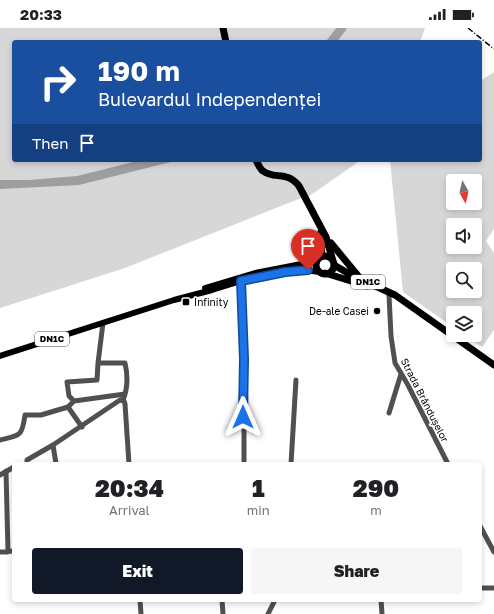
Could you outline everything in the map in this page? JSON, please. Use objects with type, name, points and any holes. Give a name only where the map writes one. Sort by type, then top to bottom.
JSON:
[{"type":"highway","points":[[223,28],[226,40]]},
{"type":"highway","points":[[257,162],[262,171],[293,179],[299,186],[319,224],[324,240],[334,262],[331,272],[323,273],[317,268],[324,240]]},
{"type":"highway","points":[[304,264],[313,256],[324,240]]},
{"type":"highway","points":[[324,240],[360,278]]},
{"type":"highway","name":"DN1C","points":[[319,259],[327,256],[351,275],[395,295],[494,365]]},
{"type":"highway","name":"DN1C","points":[[323,273],[360,283],[402,301]]},
{"type":"main road","name":"DN1C","points":[[0,356],[174,300],[240,276],[304,264],[319,259]]},
{"type":"main road","name":"DN1C","points":[[174,300],[241,281],[304,270],[323,273]]},
{"type":"street","points":[[241,281],[244,359],[244,462]]},
{"type":"street","name":"Strada Brândușelor","points":[[389,295],[392,352],[395,363],[408,384],[447,462]]},
{"type":"street","points":[[74,400],[69,396],[67,382],[97,380],[103,323]]},
{"type":"street","points":[[98,363],[125,363],[128,372],[127,390],[124,402],[129,462]]},
{"type":"street","points":[[389,412],[401,374]]},
{"type":"street","points":[[291,462],[296,380]]},
{"type":"street","points":[[0,440],[21,433],[24,427],[25,415],[41,415],[68,407],[74,400],[125,394]]},
{"type":"street","points":[[27,462],[82,427],[118,401],[124,402]]},
{"type":"street","points":[[68,407],[82,427]]},
{"type":"street","points":[[53,445],[56,462]]},
{"type":"street","points":[[0,475],[12,468]]},
{"type":"street","points":[[0,552],[11,551],[6,472]]},
{"type":"street","points":[[482,530],[494,552]]},
{"type":"street","points":[[482,588],[494,588]]},
{"type":"street","points":[[140,602],[141,614]]},
{"type":"street","points":[[222,602],[223,614]]},
{"type":"street","points":[[268,614],[274,602]]},
{"type":"street","points":[[381,602],[382,614]]},
{"type":"shaded area","points":[[0,28],[425,28],[421,40],[12,40],[12,162],[358,162],[305,199],[301,198],[125,268],[0,308]]},
{"type":"shaded area","points":[[494,72],[494,229],[486,241],[494,253],[494,330],[482,347],[475,342],[482,342],[482,306],[446,306],[446,322],[403,292],[390,162],[482,162],[482,80]]},
{"type":"shaded area","points":[[133,162],[171,162],[79,185],[0,189],[0,180],[29,180],[77,176]]},
{"type":"waterway","points":[[333,40],[342,28]]},
{"type":"railway","points":[[468,28],[494,49]]},
{"type":"place","name":"Infinity","points":[[186,302]]},
{"type":"place","name":"De-ale Casei","points":[[377,311]]},
{"type":"route","points":[[243,417],[244,359],[241,281],[285,272],[308,270]]}]
